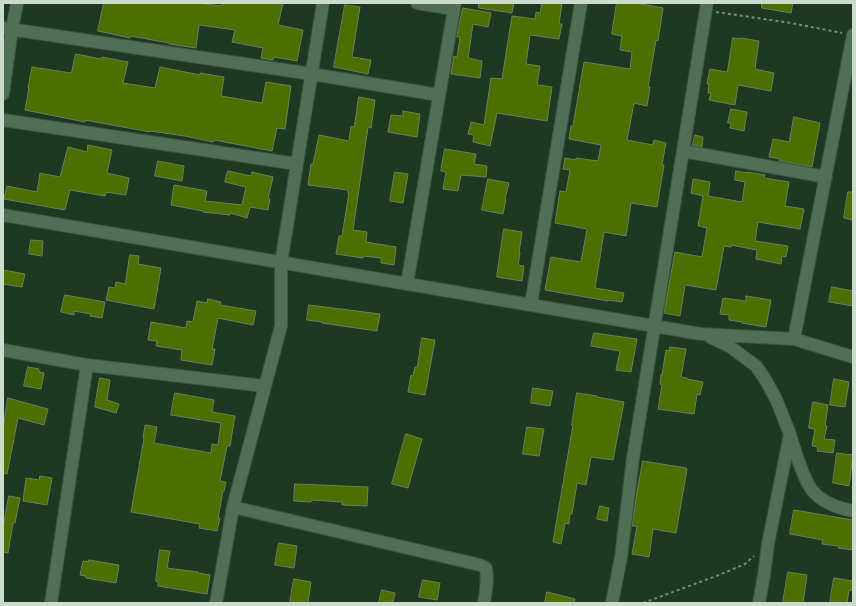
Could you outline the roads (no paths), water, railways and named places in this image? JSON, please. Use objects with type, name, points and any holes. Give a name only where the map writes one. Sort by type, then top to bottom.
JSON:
[{"type":"street","points":[[3,94],[8,28],[17,3]]},
{"type":"street","points":[[216,603],[233,507],[281,326],[281,262],[324,3]]},
{"type":"street","points":[[407,284],[454,6],[417,3]]},
{"type":"street","points":[[531,304],[581,3]]},
{"type":"street","points":[[612,603],[621,557],[633,458],[706,6]]},
{"type":"street","points":[[8,28],[312,74],[439,95]]},
{"type":"street","points":[[794,339],[853,35]]},
{"type":"street","points":[[3,120],[297,164]]},
{"type":"street","points":[[683,152],[826,177]]},
{"type":"street","points":[[3,215],[701,334],[794,339],[853,357]]},
{"type":"street","points":[[701,334],[729,346],[756,366],[776,399],[805,478],[811,490],[819,497],[838,508],[853,511]]},
{"type":"street","points":[[3,350],[87,365],[264,386]]},
{"type":"street","points":[[51,603],[87,365]]},
{"type":"street","points":[[759,603],[768,544],[790,434]]},
{"type":"street","points":[[233,507],[480,564],[486,568],[487,575],[484,603]]}]
